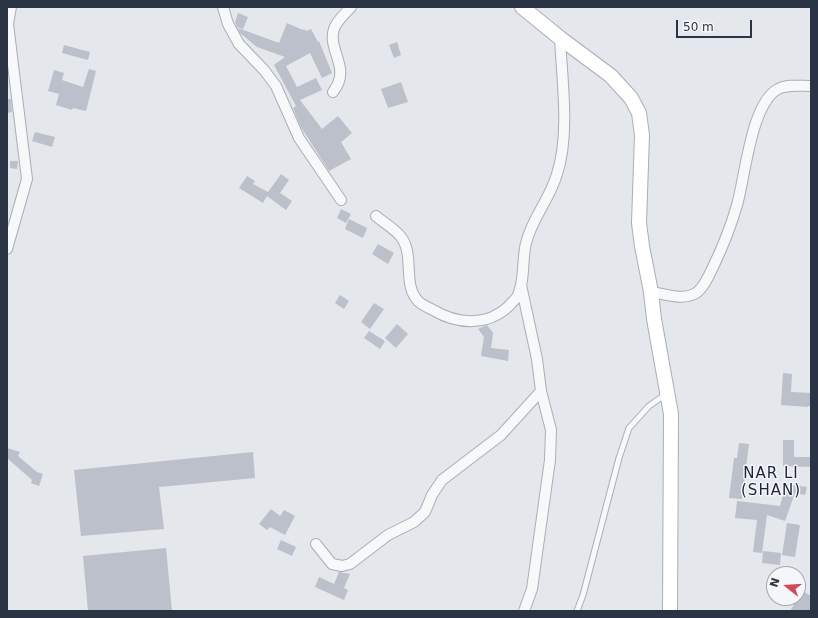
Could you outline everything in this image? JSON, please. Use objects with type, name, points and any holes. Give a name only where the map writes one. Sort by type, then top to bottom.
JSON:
[{"type":"main road","points":[[530,10],[560,38],[611,76],[631,98],[639,113],[642,135],[639,223],[671,414],[670,611]]},
{"type":"street","points":[[7,249],[27,179],[8,24],[12,7]]},
{"type":"street","points":[[223,7],[228,24],[239,44],[264,70],[276,86],[299,138],[340,200]]},
{"type":"street","points":[[333,92],[340,80],[340,67],[332,39],[334,29],[339,20],[351,7]]},
{"type":"street","points":[[376,216],[401,238],[407,250],[407,264],[411,287],[418,300],[435,312],[463,321],[480,321],[500,315],[517,297],[521,282],[525,244],[532,225],[558,174],[564,139],[560,38]]},
{"type":"street","points":[[651,292],[683,298],[697,293],[708,277],[722,249],[737,204],[758,118],[765,102],[778,90],[793,86],[811,86]]},
{"type":"street","points":[[521,282],[537,359],[541,391],[551,430],[550,460],[532,589],[524,611]]},
{"type":"street","points":[[316,544],[332,564],[342,566],[350,564],[388,536],[414,522],[425,512],[432,495],[442,480],[501,434],[541,391]]},
{"type":"lane","points":[[577,611],[583,594],[619,458],[629,428],[649,406],[667,393]]},
{"type":"building","points":[[238,13],[248,17],[243,29],[237,27],[235,22]]},
{"type":"building","points":[[287,23],[306,31],[311,29],[318,42],[319,41],[332,73],[322,78],[310,53],[286,66],[297,87],[316,78],[322,90],[300,100],[322,129],[338,116],[352,133],[341,142],[351,159],[329,171],[301,127],[293,108],[296,106],[274,65],[285,57],[257,47],[240,33],[238,28],[279,43]]},
{"type":"building","points":[[397,42],[401,55],[394,58],[389,45]]},
{"type":"building","points":[[64,45],[90,52],[88,60],[62,53]]},
{"type":"building","points":[[89,69],[96,71],[86,111],[73,108],[72,110],[56,105],[59,94],[48,91],[54,70],[64,73],[62,80],[83,87]]},
{"type":"building","points":[[401,82],[408,102],[388,108],[381,89]]},
{"type":"building","points":[[7,99],[11,99],[12,112],[7,113]]},
{"type":"building","points":[[35,132],[55,137],[52,147],[32,141]]},
{"type":"building","points":[[10,161],[18,161],[17,169],[10,168]]},
{"type":"building","points":[[281,174],[289,180],[280,193],[292,201],[286,210],[267,196],[263,203],[239,188],[247,176],[255,181],[253,184],[268,192]]},
{"type":"building","points":[[341,209],[351,214],[346,223],[337,218]]},
{"type":"building","points":[[349,219],[367,228],[363,238],[345,229]]},
{"type":"building","points":[[378,244],[394,253],[388,264],[372,254]]},
{"type":"building","points":[[340,295],[349,301],[344,309],[335,303]]},
{"type":"building","points":[[374,303],[384,309],[370,329],[361,322]]},
{"type":"building","points":[[397,324],[408,334],[396,348],[385,338]]},
{"type":"building","points":[[487,325],[493,333],[491,348],[509,350],[508,361],[481,356],[484,337],[478,329]]},
{"type":"building","points":[[369,331],[385,341],[380,349],[364,338]]},
{"type":"building","points":[[783,373],[792,374],[791,392],[811,393],[811,406],[781,405]]},
{"type":"building","points":[[783,440],[794,440],[794,457],[811,457],[811,467],[783,466]]},
{"type":"building","points":[[739,443],[749,444],[742,499],[729,498],[734,458],[737,458]]},
{"type":"building","points":[[7,448],[20,452],[18,456],[37,472],[43,474],[39,486],[31,483],[32,480],[7,458]]},
{"type":"building","points":[[253,452],[255,478],[159,487],[164,529],[81,536],[74,470]]},
{"type":"building","points":[[786,484],[807,487],[805,495],[795,493],[785,521],[767,515],[762,553],[753,552],[757,520],[735,518],[737,501],[780,506]]},
{"type":"building","points":[[271,509],[280,516],[284,510],[295,516],[285,535],[270,527],[267,530],[259,524]]},
{"type":"building","points":[[787,523],[800,525],[795,557],[782,555]]},
{"type":"building","points":[[281,540],[296,547],[292,556],[277,549]]},
{"type":"building","points":[[166,548],[172,611],[88,611],[83,556]]},
{"type":"building","points":[[763,551],[781,553],[780,565],[762,563]]},
{"type":"building","points":[[339,572],[350,574],[344,588],[348,590],[344,600],[315,587],[319,577],[334,584]]},
{"type":"building","points":[[806,593],[811,596],[811,611],[790,611],[793,606],[806,606]]},
{"type":"district","name":"NAR LI (SHAN)","points":[[771,482]]}]
